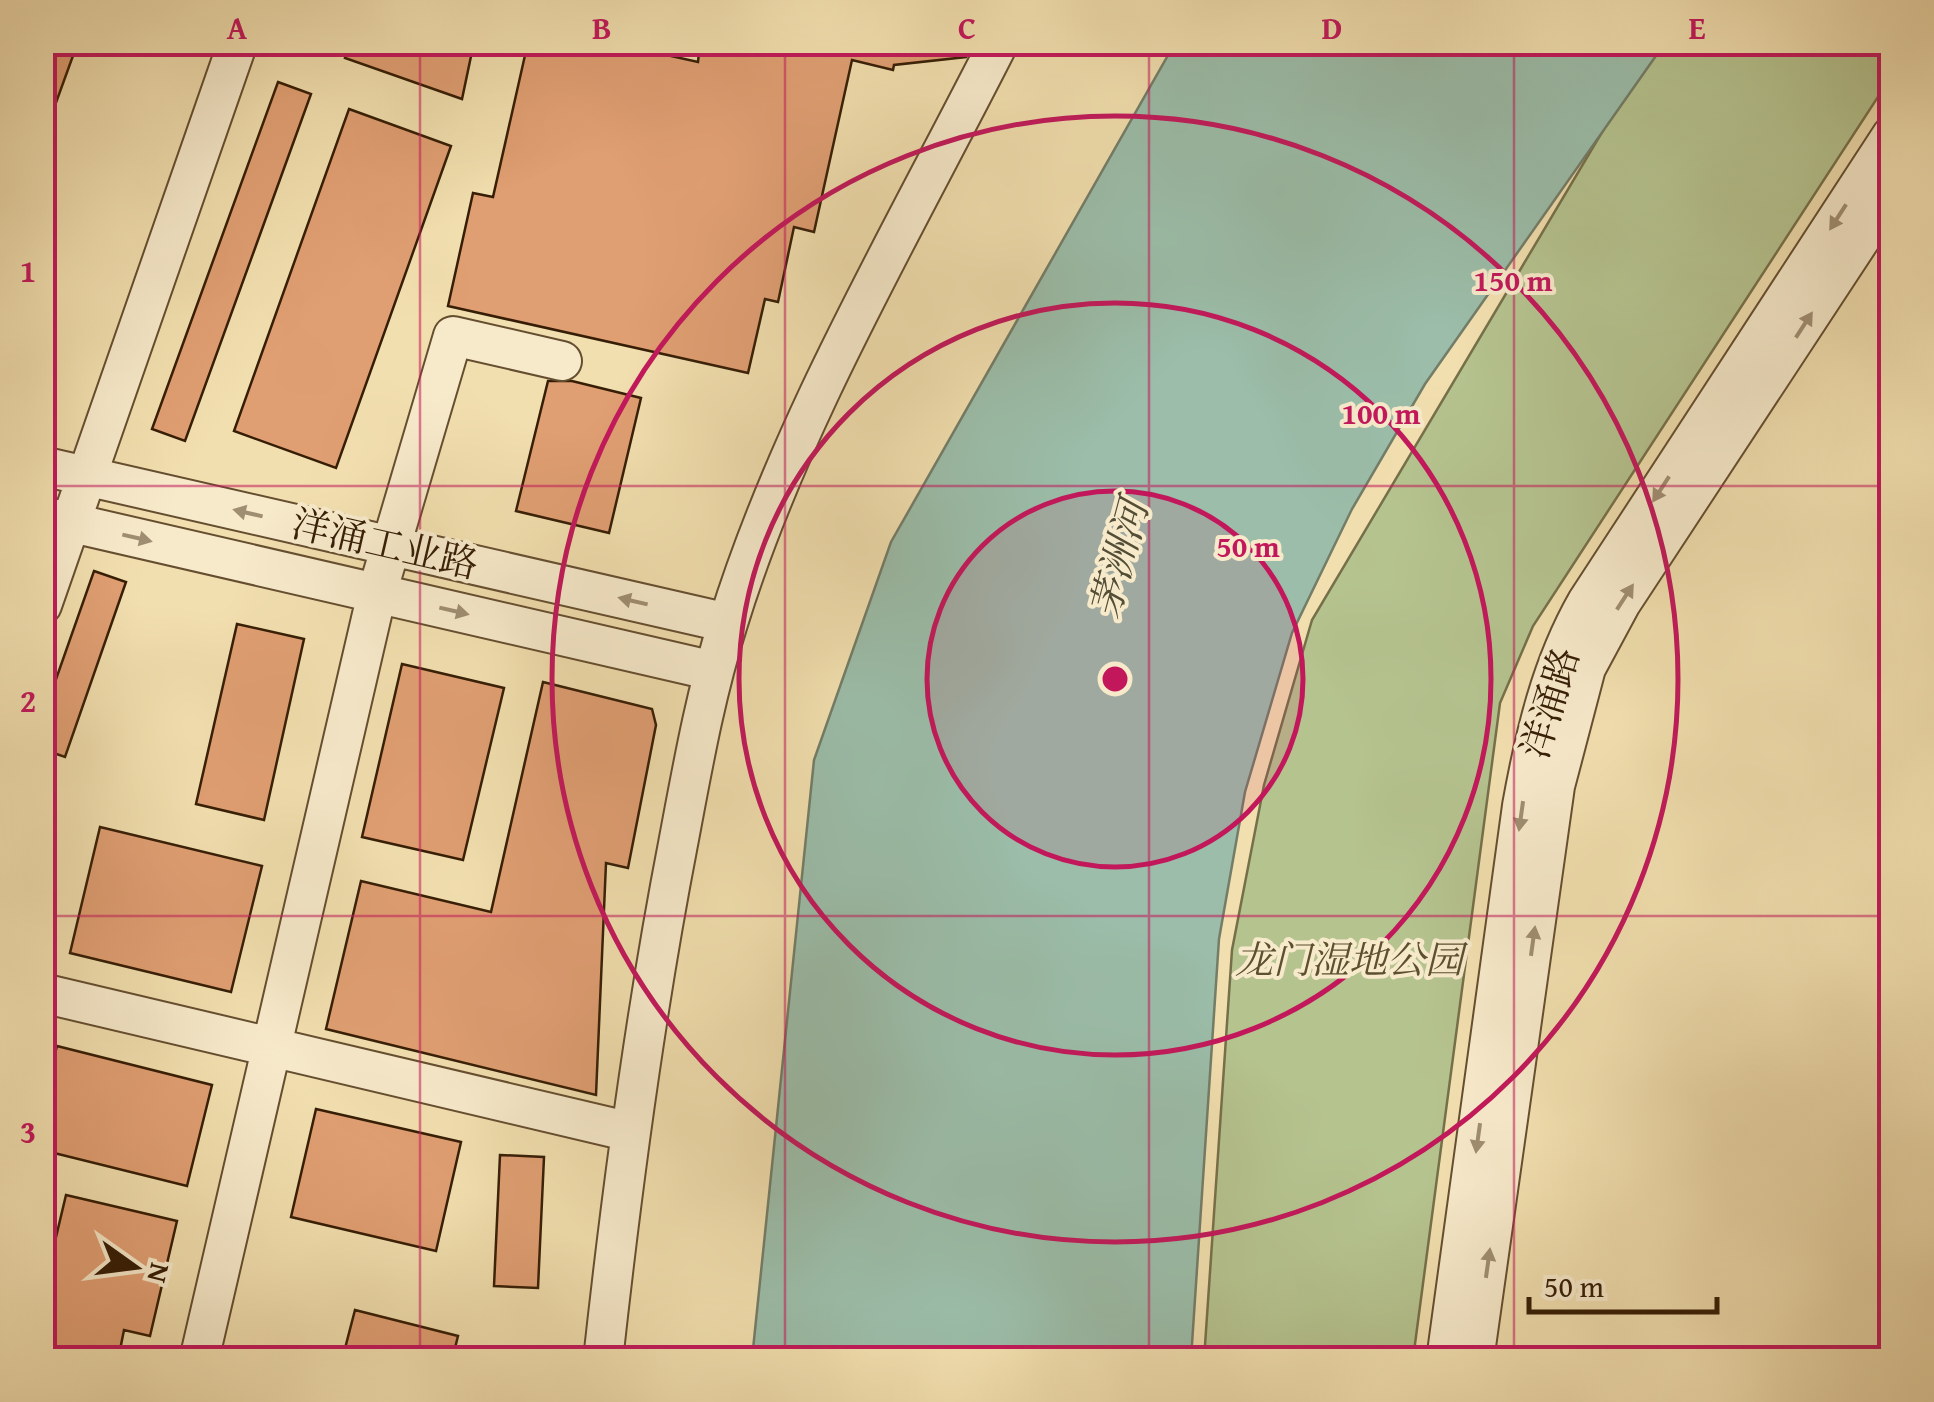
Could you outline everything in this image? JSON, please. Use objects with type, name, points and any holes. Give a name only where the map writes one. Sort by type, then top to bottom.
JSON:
[{"type":"street","points":[[42,604],[57,519],[87,476],[238,42]]},
{"type":"street","points":[[603,1360],[666,907],[714,671],[728,623],[779,485],[812,413],[999,42]]},
{"type":"street","name":"洋涌路","points":[[1446,1360],[1522,806],[1539,724],[1560,655],[1594,590],[1892,135]]},
{"type":"street","name":"洋涌路","points":[[1474,1360],[1555,786],[1586,668],[1622,603],[1892,191]]},
{"type":"street","points":[[199,1360],[388,545],[453,336],[562,361]]},
{"type":"street","name":"洋涌工业路","points":[[42,466],[728,623]]},
{"type":"street","name":"洋涌工业路","points":[[57,519],[714,671]]},
{"type":"street","points":[[42,993],[632,1132]]},
{"type":"green space","name":"龙门湿地公园","points":[[1655,43],[1891,43],[1891,77],[1533,626],[1500,703],[1413,1359],[1204,1360],[1232,950],[1264,785],[1312,620]]},
{"type":"water","name":"茅洲河","points":[[1175,43],[1665,43],[1425,384],[1352,509],[1292,633],[1245,792],[1219,939],[1191,1359],[752,1359],[814,760],[891,542]]},
{"type":"building","points":[[42,42],[74,53],[45,133],[42,132]]},
{"type":"building","points":[[351,42],[474,42],[462,99],[345,58]]},
{"type":"building","points":[[528,42],[608,42],[698,62],[700,42],[973,42],[966,57],[894,65],[893,70],[852,60],[814,232],[794,227],[778,302],[765,299],[748,373],[448,306],[473,193],[493,197]]},
{"type":"building","points":[[278,82],[311,94],[185,441],[152,429]]},
{"type":"building","points":[[349,109],[451,146],[336,468],[234,431]]},
{"type":"building","points":[[548,381],[572,381],[641,398],[609,533],[516,511]]},
{"type":"building","points":[[94,571],[126,582],[65,757],[42,749],[42,719]]},
{"type":"building","points":[[237,624],[304,639],[264,820],[196,804]]},
{"type":"building","points":[[402,664],[504,688],[463,860],[362,837]]},
{"type":"building","points":[[543,682],[652,709],[656,725],[628,868],[606,863],[596,1095],[326,1029],[361,881],[491,912]]},
{"type":"building","points":[[100,827],[262,866],[231,992],[70,953]]},
{"type":"building","points":[[57,1046],[212,1085],[187,1186],[42,1150],[42,1104]]},
{"type":"building","points":[[316,1109],[461,1142],[436,1251],[291,1217]]},
{"type":"building","points":[[500,1155],[544,1157],[538,1288],[494,1286]]},
{"type":"building","points":[[66,1195],[177,1221],[150,1336],[124,1330],[118,1360],[42,1360],[42,1296]]},
{"type":"building","points":[[355,1310],[458,1336],[452,1360],[342,1360]]}]
